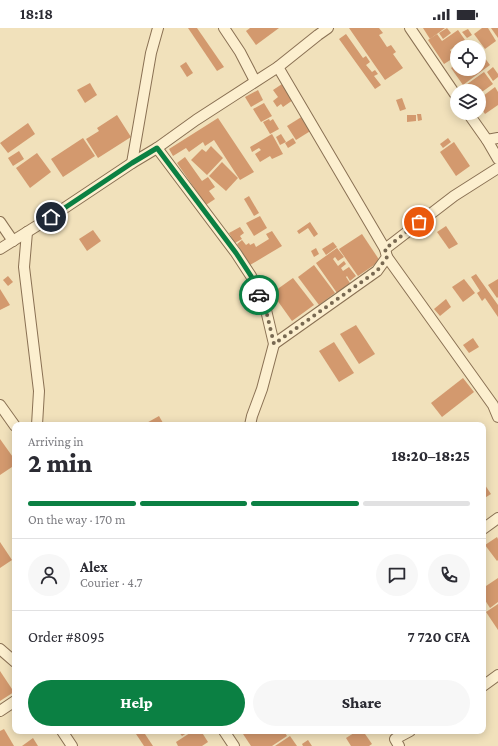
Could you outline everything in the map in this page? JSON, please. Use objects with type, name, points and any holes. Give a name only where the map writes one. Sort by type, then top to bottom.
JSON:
[{"type":"street","points":[[132,163],[151,53],[158,28]]},
{"type":"street","points":[[224,28],[240,52],[254,81]]},
{"type":"street","points":[[0,249],[157,148],[254,81],[278,67],[328,28]]},
{"type":"street","points":[[410,28],[450,87]]},
{"type":"street","points":[[278,67],[386,253],[493,405],[498,417]]},
{"type":"street","points":[[473,120],[498,159]]},
{"type":"street","points":[[487,140],[498,138]]},
{"type":"street","points":[[157,148],[236,253],[251,276],[266,310],[274,344],[262,389],[251,422]]},
{"type":"street","points":[[274,344],[377,271],[386,253],[454,196],[498,168]]},
{"type":"street","points":[[0,222],[13,241]]},
{"type":"street","points":[[27,232],[24,267],[39,391],[37,422]]},
{"type":"street","points":[[0,405],[12,422]]},
{"type":"street","points":[[486,527],[498,518]]},
{"type":"street","points":[[0,649],[12,659]]},
{"type":"street","points":[[486,684],[498,675]]},
{"type":"street","points":[[0,711],[12,703]]},
{"type":"street","points":[[64,734],[72,746]]},
{"type":"street","points":[[226,734],[234,746]]},
{"type":"street","points":[[394,739],[404,734]]},
{"type":"building","points":[[188,28],[197,28],[224,67],[217,71]]},
{"type":"building","points":[[250,28],[279,28],[256,45],[246,31]]},
{"type":"building","points":[[349,28],[379,28],[383,33],[379,35],[387,47],[391,45],[396,52],[393,54],[403,68],[385,80]]},
{"type":"building","points":[[423,28],[445,28],[430,39]]},
{"type":"building","points":[[447,28],[451,33],[443,39],[439,33]]},
{"type":"building","points":[[482,28],[488,28],[496,41],[486,48],[486,40],[478,40],[474,34]]},
{"type":"building","points":[[491,28],[498,28],[498,38]]},
{"type":"building","points":[[468,29],[472,35],[467,38],[462,32]]},
{"type":"building","points":[[458,30],[465,40],[450,40],[450,60],[444,64],[428,40],[437,34],[442,41]]},
{"type":"building","points":[[346,34],[363,58],[366,56],[370,62],[366,65],[372,72],[375,70],[378,74],[374,76],[381,85],[375,89],[339,39]]},
{"type":"building","points":[[486,60],[490,65],[486,68]]},
{"type":"building","points":[[186,62],[193,73],[187,77],[180,66]]},
{"type":"building","points":[[493,67],[498,74],[498,77],[493,81],[487,72]]},
{"type":"building","points":[[486,75],[493,84],[486,89],[486,84],[467,84],[478,76],[486,76]]},
{"type":"building","points":[[457,76],[475,76],[464,84],[462,84]]},
{"type":"building","points":[[90,83],[97,95],[85,103],[77,90]]},
{"type":"building","points":[[282,84],[293,100],[283,107],[281,104],[277,107],[273,101],[278,97],[273,90]]},
{"type":"building","points":[[495,87],[498,92],[498,105],[486,113],[486,94]]},
{"type":"building","points":[[258,90],[263,100],[251,107],[245,97]]},
{"type":"building","points":[[402,98],[406,109],[400,111],[396,100]]},
{"type":"building","points":[[264,103],[272,116],[261,122],[253,109]]},
{"type":"building","points":[[417,114],[421,114],[422,120],[418,121]]},
{"type":"building","points":[[117,115],[131,137],[98,158],[86,139],[99,131],[97,128]]},
{"type":"building","points":[[407,115],[416,115],[416,121],[407,122]]},
{"type":"building","points":[[303,116],[312,130],[296,140],[287,126]]},
{"type":"building","points":[[218,118],[254,172],[240,180],[214,140],[205,146],[203,142],[189,152],[186,148],[173,156],[169,149]]},
{"type":"building","points":[[269,119],[270,121],[273,119],[279,129],[270,134],[263,122]]},
{"type":"building","points":[[28,123],[35,134],[8,153],[0,143]]},
{"type":"building","points":[[272,134],[283,154],[272,159],[270,156],[260,162],[255,154],[261,150],[259,148],[252,152],[250,147]]},
{"type":"building","points":[[281,134],[286,142],[280,145],[276,137]]},
{"type":"building","points":[[83,138],[95,156],[63,177],[51,159]]},
{"type":"building","points":[[293,138],[296,143],[288,148],[285,143]]},
{"type":"building","points":[[448,138],[451,142],[443,148],[440,144]]},
{"type":"building","points":[[454,142],[470,166],[456,176],[440,152]]},
{"type":"building","points":[[211,146],[223,158],[207,175],[191,160],[202,149],[206,152]]},
{"type":"building","points":[[19,151],[24,159],[13,166],[8,158]]},
{"type":"building","points":[[37,153],[51,172],[30,188],[16,168]]},
{"type":"building","points":[[185,157],[202,181],[208,177],[215,187],[209,191],[215,199],[206,205],[177,163]]},
{"type":"building","points":[[222,162],[238,178],[226,191],[209,176]]},
{"type":"building","points":[[249,196],[259,213],[254,216],[244,199]]},
{"type":"building","points":[[260,216],[267,228],[254,236],[246,223]]},
{"type":"building","points":[[310,222],[318,234],[314,237],[308,228],[299,234],[297,231]]},
{"type":"building","points":[[446,226],[458,244],[449,249],[437,232]]},
{"type":"building","points":[[240,227],[244,233],[240,236],[242,239],[235,243],[229,233]]},
{"type":"building","points":[[93,230],[101,241],[87,251],[79,239]]},
{"type":"building","points":[[272,231],[282,246],[250,265],[237,244],[242,240],[246,245],[249,243],[250,245],[254,243],[256,247],[269,239],[266,234]]},
{"type":"building","points":[[362,234],[380,261],[358,276],[339,249]]},
{"type":"building","points":[[333,242],[337,247],[326,255],[322,249]]},
{"type":"building","points":[[316,248],[319,254],[314,257],[311,251]]},
{"type":"building","points":[[337,248],[344,257],[338,261],[335,257],[333,259],[338,266],[344,261],[346,264],[341,268],[343,271],[349,267],[356,276],[350,281],[347,276],[346,277],[350,283],[337,293],[316,263]]},
{"type":"building","points":[[314,265],[335,293],[319,305],[298,277]]},
{"type":"building","points":[[476,274],[498,305],[498,317],[485,298],[482,301],[477,293],[480,291],[471,277]]},
{"type":"building","points":[[8,276],[13,282],[8,286],[3,280]]},
{"type":"building","points":[[293,278],[314,305],[292,321],[272,293]]},
{"type":"building","points":[[464,279],[475,293],[463,302],[452,287]]},
{"type":"building","points":[[498,279],[498,297],[497,298],[488,285]]},
{"type":"building","points":[[0,289],[10,305],[0,310]]},
{"type":"building","points":[[446,299],[451,307],[440,316],[434,309]]},
{"type":"building","points":[[356,325],[375,354],[359,364],[340,334]]},
{"type":"building","points":[[473,338],[479,347],[469,353],[463,345]]},
{"type":"building","points":[[334,342],[354,373],[339,382],[319,351]]},
{"type":"building","points":[[463,378],[474,392],[442,417],[431,403]]},
{"type":"building","points":[[159,416],[162,422],[148,422]]},
{"type":"building","points":[[0,439],[12,456],[12,467],[0,475]]},
{"type":"building","points":[[486,486],[491,494],[486,497]]},
{"type":"building","points":[[497,537],[497,561],[486,546],[486,544]]},
{"type":"building","points":[[0,542],[12,560],[0,568]]},
{"type":"building","points":[[498,578],[498,602],[490,608],[486,602],[486,586]]},
{"type":"building","points":[[498,604],[498,630],[486,612]]},
{"type":"building","points":[[0,671],[12,689],[12,693],[0,701]]},
{"type":"building","points":[[4,729],[14,746],[0,746],[0,731]]},
{"type":"building","points":[[136,734],[145,734],[153,746],[144,746]]},
{"type":"building","points":[[188,734],[203,734],[208,742],[202,746],[178,746],[176,742]]},
{"type":"building","points":[[243,734],[286,734],[287,736],[272,746],[251,746]]},
{"type":"building","points":[[352,734],[365,734],[372,744],[369,746],[351,746],[346,738]]},
{"type":"building","points":[[290,736],[297,746],[275,746]]},
{"type":"building","points":[[33,738],[38,746],[22,746]]},
{"type":"building","points":[[308,740],[312,746],[303,746],[302,744]]},
{"type":"way so far","points":[[259,295],[266,310],[274,344],[377,271],[387,257],[385,249],[419,222]]},
{"type":"route","points":[[51,217],[157,148],[236,253],[251,276],[259,295]]}]
